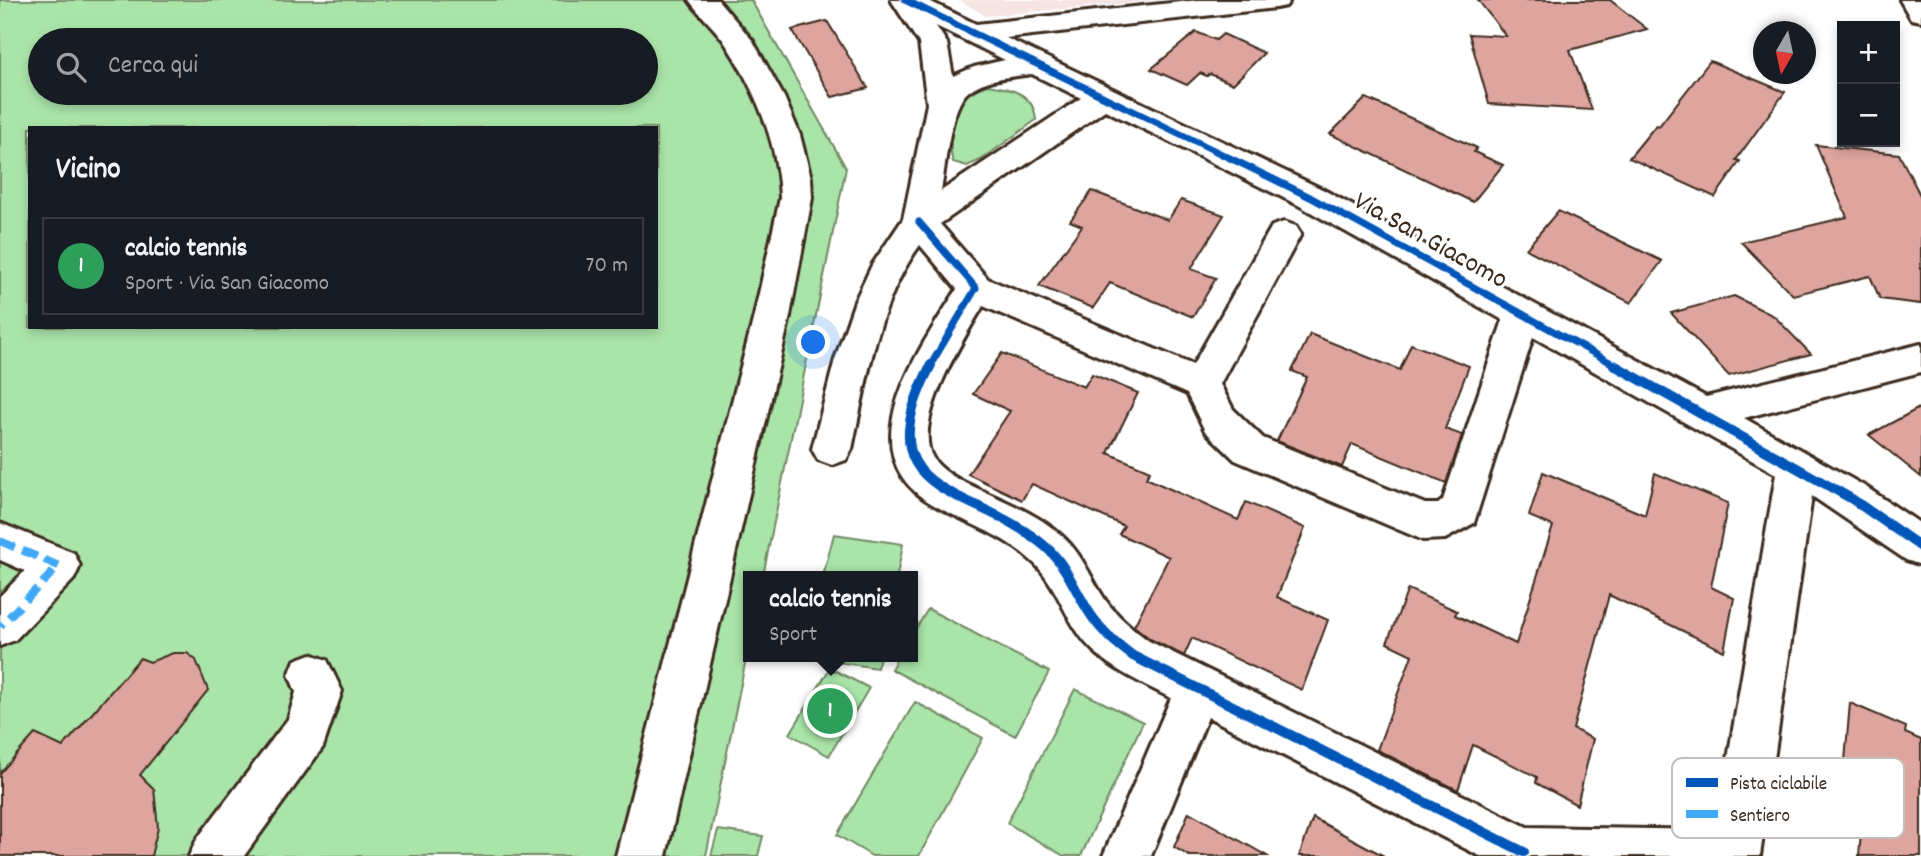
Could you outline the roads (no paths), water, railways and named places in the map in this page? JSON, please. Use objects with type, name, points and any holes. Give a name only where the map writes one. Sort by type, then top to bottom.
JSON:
[{"type":"street","points":[[641,856],[772,316],[796,198],[795,178],[785,135],[769,97],[738,41],[703,0]]},
{"type":"street","points":[[905,0],[933,43],[942,104],[919,222]]},
{"type":"street","name":"Via San Giacomo","points":[[905,0],[1310,197],[1797,466],[1921,547]]},
{"type":"street","points":[[970,33],[1276,0]]},
{"type":"street","points":[[1914,0],[1921,13]]},
{"type":"street","points":[[942,104],[958,85],[984,73],[1035,64]]},
{"type":"street","points":[[832,449],[872,298],[893,256],[919,222],[1103,97]]},
{"type":"street","points":[[919,222],[976,288],[1201,384],[1219,420],[1249,449],[1423,522],[1445,521],[1460,511],[1523,313]]},
{"type":"street","points":[[1201,384],[1284,234]]},
{"type":"street","points":[[976,288],[923,382],[911,424],[913,461],[927,479],[946,492],[1014,524],[1049,550],[1068,573],[1089,613],[1107,635],[1133,656],[1524,854],[1737,855]]},
{"type":"street","points":[[1704,414],[1921,358]]},
{"type":"street","points":[[1752,758],[1797,466]]},
{"type":"street","points":[[0,541],[59,566],[0,626]]},
{"type":"street","points":[[214,856],[307,731],[319,691],[312,675]]},
{"type":"street","points":[[1127,854],[1197,690]]},
{"type":"place","name":"calcio tennis","points":[[830,711]]}]
